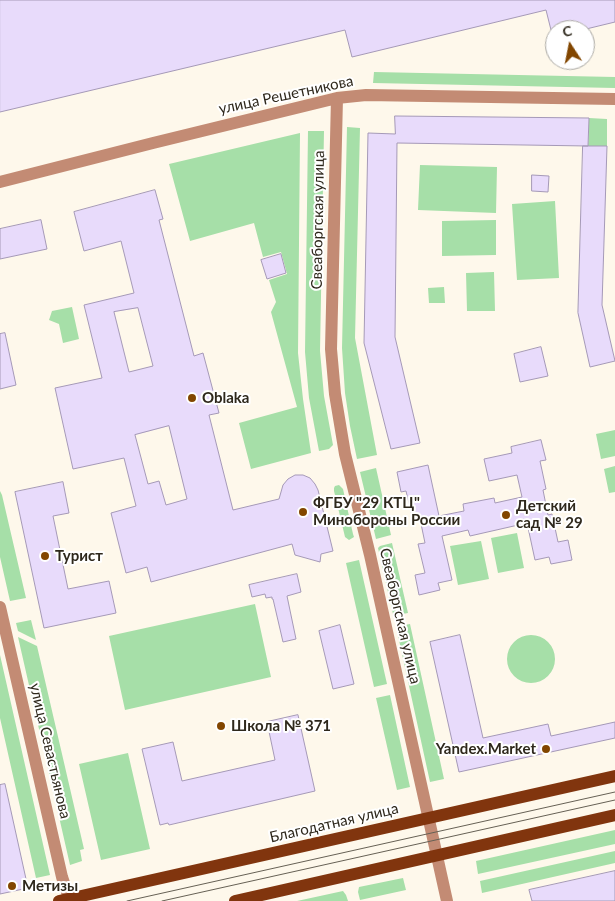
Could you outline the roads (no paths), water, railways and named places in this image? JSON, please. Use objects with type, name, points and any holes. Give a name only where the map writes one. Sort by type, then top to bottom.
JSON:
[{"type":"main road","name":"Благодатная улица","points":[[66,900],[615,776]]},
{"type":"main road","points":[[235,901],[615,816]]},
{"type":"street","name":"улица Решетникова","points":[[0,182],[337,98],[366,95],[615,100]]},
{"type":"street","name":"Свеаборгская улица","points":[[337,98],[331,349],[335,394],[345,454],[370,555],[447,901]]},
{"type":"street","name":"улица Севастьянова","points":[[0,607],[66,900]]},
{"type":"tram line","points":[[127,901],[615,792]]},
{"type":"tram line","points":[[162,901],[615,800]]},
{"type":"place","name":"Oblaka","points":[[192,398]]},
{"type":"place","name":"ФГБУ \"29 КТЦ\" Минобороны России","points":[[303,512]]},
{"type":"place","name":"Детский сад № 29","points":[[506,515]]},
{"type":"place","name":"Турист","points":[[45,556]]},
{"type":"place","name":"Школа № 371","points":[[221,726]]},
{"type":"place","name":"Yandex.Market","points":[[546,749]]},
{"type":"place","name":"Метизы","points":[[12,886]]}]
